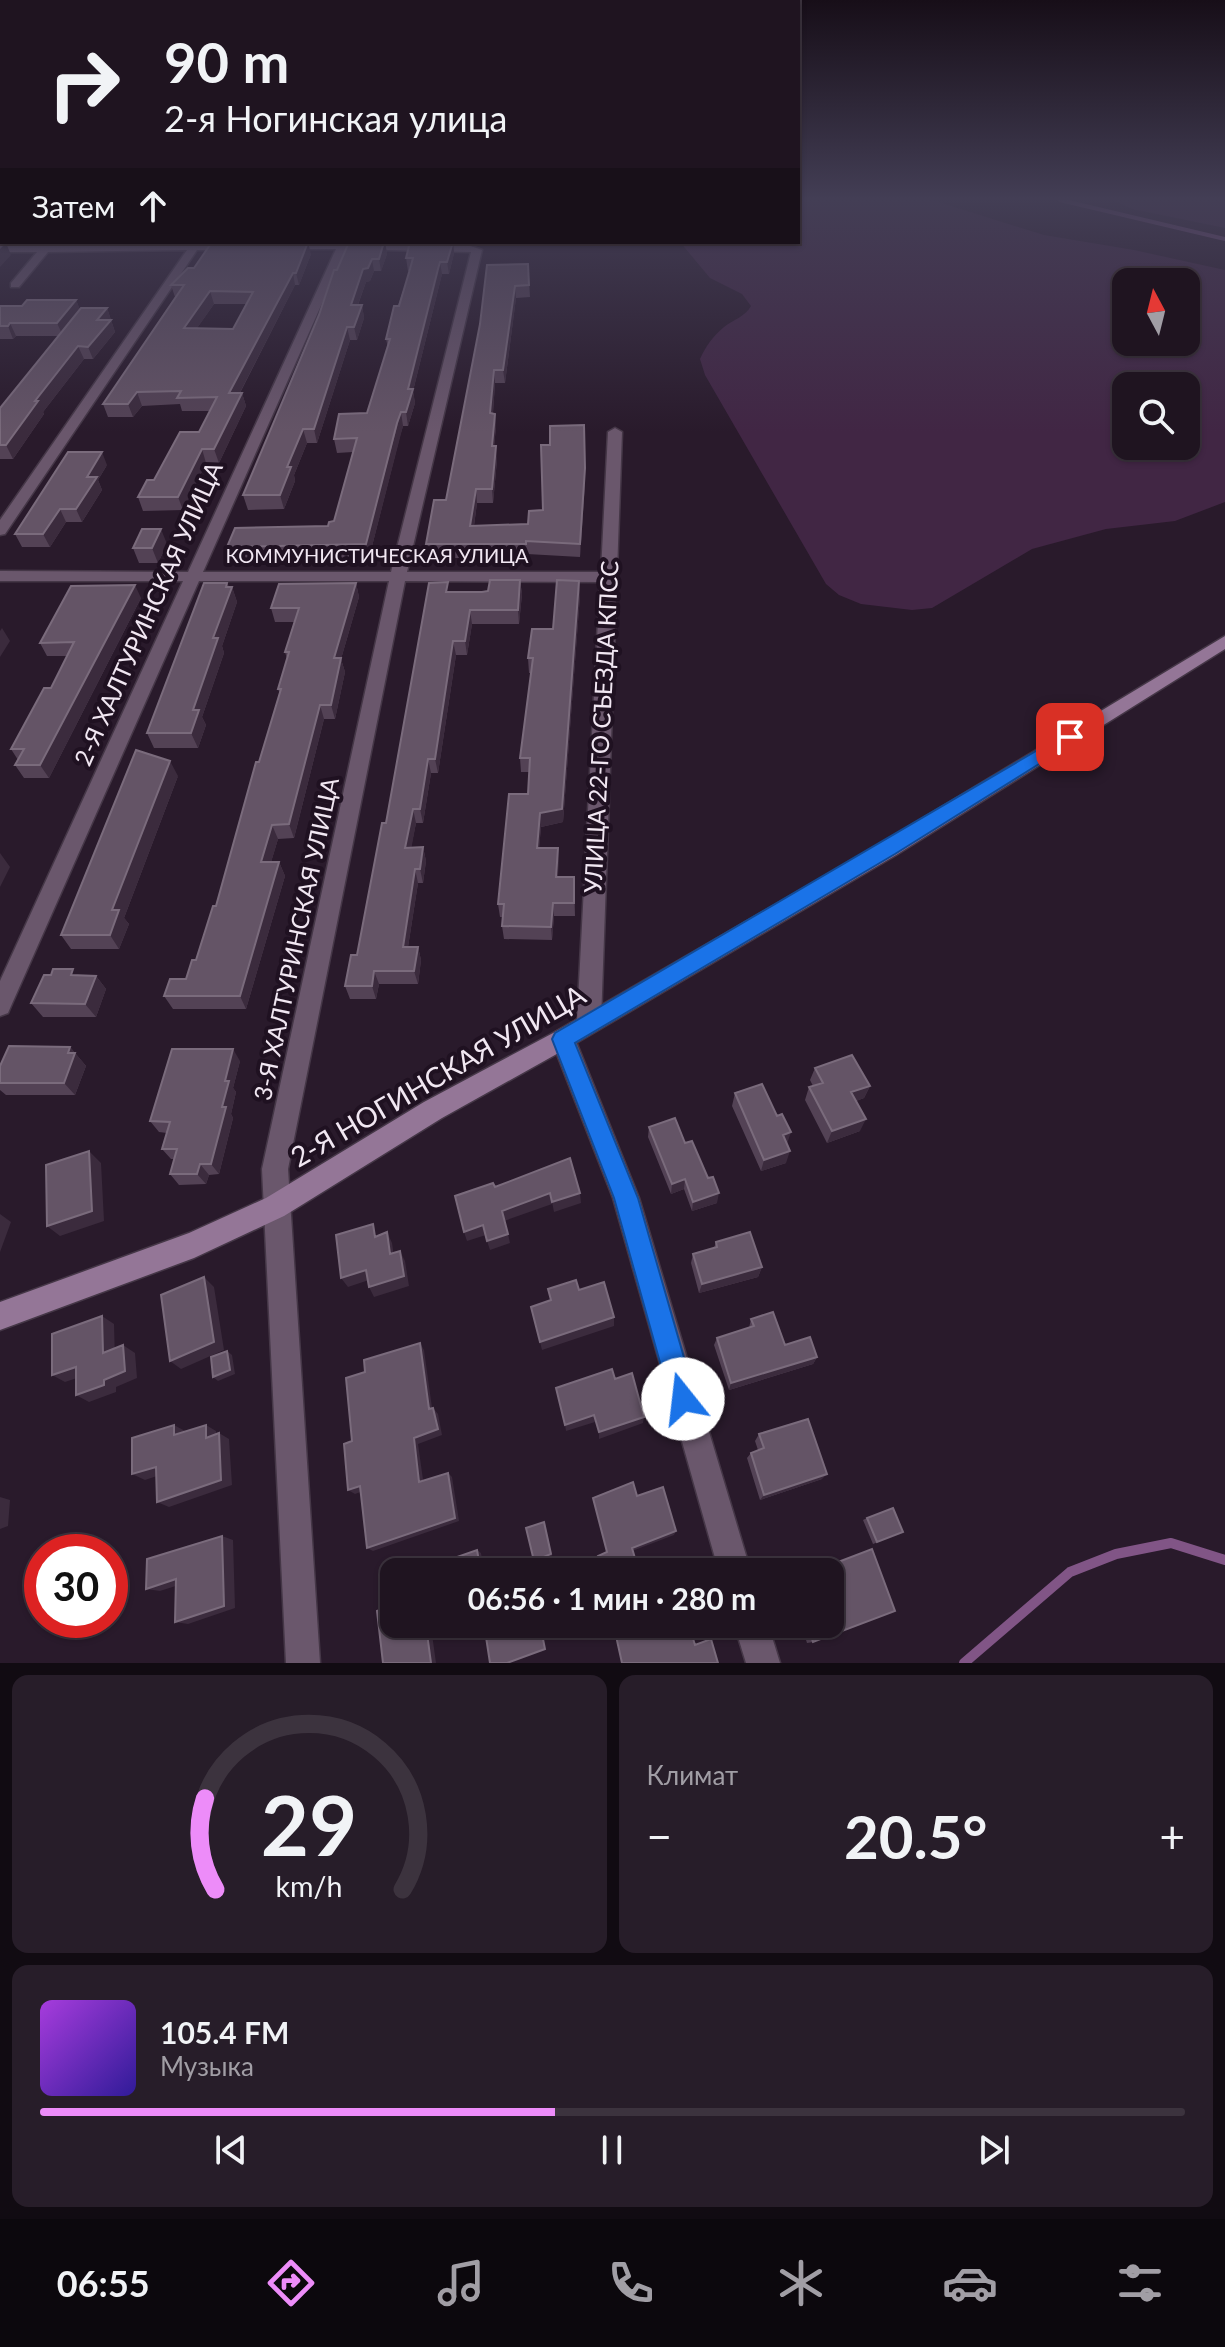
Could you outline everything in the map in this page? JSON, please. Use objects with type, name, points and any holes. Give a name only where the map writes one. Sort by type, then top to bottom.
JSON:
[{"type":"street","points":[[15,285],[21,278]]},
{"type":"street","points":[[0,531],[174,278]]},
{"type":"street","name":"2-Я ХАЛТУРИНСКАЯ УЛИЦА","points":[[0,1006],[328,278]]},
{"type":"street","name":"3-Я ХАЛТУРИНСКАЯ УЛИЦА","points":[[303,1663],[275,1169],[398,576],[471,278]]},
{"type":"street","name":"УЛИЦА 22-ГО СЪЕЗДА КПСС","points":[[589,1021],[615,432]]},
{"type":"street","name":"КОММУНИСТИЧЕСКАЯ УЛИЦА","points":[[0,576],[610,577]]},
{"type":"street","name":"2-Я НОГИНСКАЯ УЛИЦА","points":[[0,1316],[194,1245],[275,1207],[433,1110],[563,1039],[589,1021],[889,849],[1225,641]]},
{"type":"street","points":[[563,1039],[626,1198],[731,1558]]},
{"type":"street","points":[[755,1638],[763,1663]]},
{"type":"shaded area","points":[[710,278],[1112,278],[1112,356],[1200,356],[1200,278],[1225,278],[1225,502],[1175,521],[1106,529],[1032,549],[932,608],[912,610],[861,604],[839,595],[826,584],[705,375],[700,359],[707,346],[716,334],[751,306],[742,294]]},
{"type":"building","points":[[178,278],[291,278],[229,393],[242,393],[214,449],[202,449],[178,497],[138,497],[147,480],[154,480],[180,432],[199,432],[217,397],[177,398],[181,391],[137,392],[128,404],[103,404],[184,285],[171,285]],"holes":[[[210,291],[253,292],[233,329],[184,328]]]},
{"type":"building","points":[[331,278],[360,278],[351,305],[362,305],[354,327],[347,327],[314,429],[303,429],[287,467],[291,467],[280,495],[243,495],[319,315]]},
{"type":"building","points":[[407,278],[436,278],[408,389],[413,389],[406,412],[401,412],[397,423],[366,544],[227,547],[235,528],[328,526],[329,522],[334,521],[357,438],[334,439],[339,414],[367,413],[390,339],[386,339],[394,306],[399,306]]},
{"type":"building","points":[[486,278],[529,278],[529,285],[515,286],[503,370],[494,370],[490,413],[495,414],[492,446],[496,446],[492,489],[476,489],[470,526],[528,524],[529,511],[543,510],[541,445],[550,445],[550,426],[584,425],[585,468],[580,544],[526,541],[526,544],[426,544],[434,500],[446,500],[480,324]]},
{"type":"building","points":[[27,300],[76,300],[57,323],[10,323],[0,326],[0,306],[22,306]]},
{"type":"building","points":[[81,308],[107,308],[97,320],[111,320],[88,347],[78,346],[35,401],[38,401],[6,445],[0,445],[0,408]]},
{"type":"building","points":[[68,452],[102,452],[87,477],[97,477],[76,509],[60,509],[43,534],[15,534]]},
{"type":"building","points":[[142,529],[161,529],[152,548],[133,548]]},
{"type":"building","points":[[490,580],[520,580],[518,610],[470,610],[465,641],[453,641],[435,759],[428,759],[420,809],[413,809],[405,848],[423,847],[420,869],[415,869],[403,947],[418,947],[414,971],[374,971],[372,986],[345,986],[351,955],[357,955],[382,823],[386,823],[429,583],[448,582],[446,592],[482,592],[488,591]]},
{"type":"building","points":[[557,580],[579,581],[562,809],[540,813],[537,848],[558,848],[556,877],[574,877],[574,903],[553,903],[551,927],[502,926],[504,904],[498,904],[509,794],[528,794],[530,758],[520,758],[533,658],[528,658],[532,629],[553,629]]},
{"type":"building","points":[[204,583],[227,583],[226,587],[232,587],[213,638],[218,638],[193,710],[199,710],[191,733],[147,733]]},
{"type":"building","points":[[356,583],[334,658],[341,658],[331,705],[320,705],[289,824],[272,825],[261,862],[279,862],[240,996],[164,996],[170,979],[186,979],[192,960],[196,960],[213,906],[216,906],[256,762],[259,762],[281,689],[278,689],[289,652],[285,652],[299,608],[271,608],[279,584]]},
{"type":"building","points":[[135,585],[40,765],[15,765],[24,749],[11,749],[44,688],[51,688],[74,642],[40,643],[71,586]]},
{"type":"building","points":[[136,750],[170,761],[112,910],[119,910],[110,935],[61,935]]},
{"type":"building","points":[[53,969],[73,969],[71,975],[96,976],[85,1004],[31,1003],[44,975],[51,975]]},
{"type":"building","points":[[9,1046],[70,1047],[68,1053],[75,1053],[64,1083],[0,1083],[0,1066]]},
{"type":"building","points":[[172,1049],[233,1049],[225,1081],[229,1081],[222,1107],[226,1107],[211,1164],[200,1164],[197,1174],[170,1174],[177,1149],[162,1149],[170,1122],[150,1121]]},
{"type":"building","points":[[852,1055],[870,1086],[851,1092],[866,1119],[832,1131],[809,1087],[823,1083],[815,1068]]},
{"type":"building","points":[[762,1084],[777,1116],[782,1114],[791,1132],[783,1135],[790,1151],[764,1160],[735,1093]]},
{"type":"building","points":[[675,1118],[685,1143],[692,1141],[708,1178],[713,1177],[719,1193],[693,1202],[685,1179],[672,1184],[649,1127]]},
{"type":"building","points":[[89,1151],[92,1211],[47,1226],[46,1165]]},
{"type":"building","points":[[570,1158],[580,1193],[552,1202],[550,1193],[502,1211],[508,1234],[487,1241],[483,1225],[464,1232],[455,1196],[493,1183],[495,1187]]},
{"type":"building","points":[[373,1224],[375,1237],[387,1232],[390,1254],[400,1251],[404,1276],[369,1287],[366,1270],[341,1278],[336,1235]]},
{"type":"building","points":[[750,1232],[762,1267],[702,1284],[693,1254],[717,1247],[716,1242]]},
{"type":"building","points":[[204,1277],[214,1342],[170,1361],[161,1295]]},
{"type":"building","points":[[576,1280],[579,1290],[604,1282],[614,1317],[540,1342],[531,1307],[551,1300],[548,1289]]},
{"type":"building","points":[[773,1312],[785,1345],[810,1337],[817,1357],[731,1383],[717,1338],[754,1326],[751,1319]]},
{"type":"building","points":[[102,1316],[103,1353],[123,1345],[125,1371],[104,1380],[104,1385],[76,1395],[76,1367],[52,1375],[52,1334]]},
{"type":"building","points":[[420,1343],[429,1409],[433,1408],[438,1429],[414,1438],[419,1482],[448,1473],[455,1518],[367,1548],[360,1486],[348,1490],[344,1444],[352,1441],[346,1378],[365,1372],[364,1360]]},
{"type":"building","points":[[227,1351],[230,1370],[213,1377],[211,1357]]},
{"type":"building","points":[[612,1369],[615,1379],[632,1373],[644,1417],[599,1432],[594,1415],[565,1425],[556,1388]]},
{"type":"building","points":[[808,1419],[827,1474],[764,1495],[751,1453],[764,1448],[759,1434]]},
{"type":"building","points":[[174,1425],[174,1435],[206,1425],[206,1438],[219,1433],[221,1480],[157,1502],[156,1467],[132,1474],[132,1438]]},
{"type":"building","points":[[633,1482],[637,1496],[663,1487],[676,1531],[632,1548],[635,1558],[599,1558],[607,1552],[593,1498]]},
{"type":"building","points":[[893,1508],[903,1532],[877,1542],[867,1518]]},
{"type":"building","points":[[544,1522],[551,1554],[533,1558],[526,1528]]},
{"type":"building","points":[[222,1536],[224,1606],[175,1622],[176,1579],[146,1589],[147,1559]]},
{"type":"building","points":[[872,1549],[895,1611],[844,1630],[844,1560]]},
{"type":"building","points":[[477,1550],[478,1558],[454,1558]]},
{"type":"building","points":[[380,1610],[380,1637],[377,1611]]},
{"type":"building","points":[[380,1638],[428,1638],[431,1663],[383,1663]]},
{"type":"building","points":[[486,1638],[543,1638],[545,1649],[507,1663],[490,1663]]},
{"type":"building","points":[[616,1638],[693,1638],[695,1645],[711,1639],[718,1663],[622,1663]]},
{"type":"waterway","points":[[964,1663],[1070,1572],[1116,1554],[1171,1543],[1225,1560]]},
{"type":"route","points":[[683,1399],[626,1198],[563,1039],[589,1021],[889,849],[1070,737]]}]
